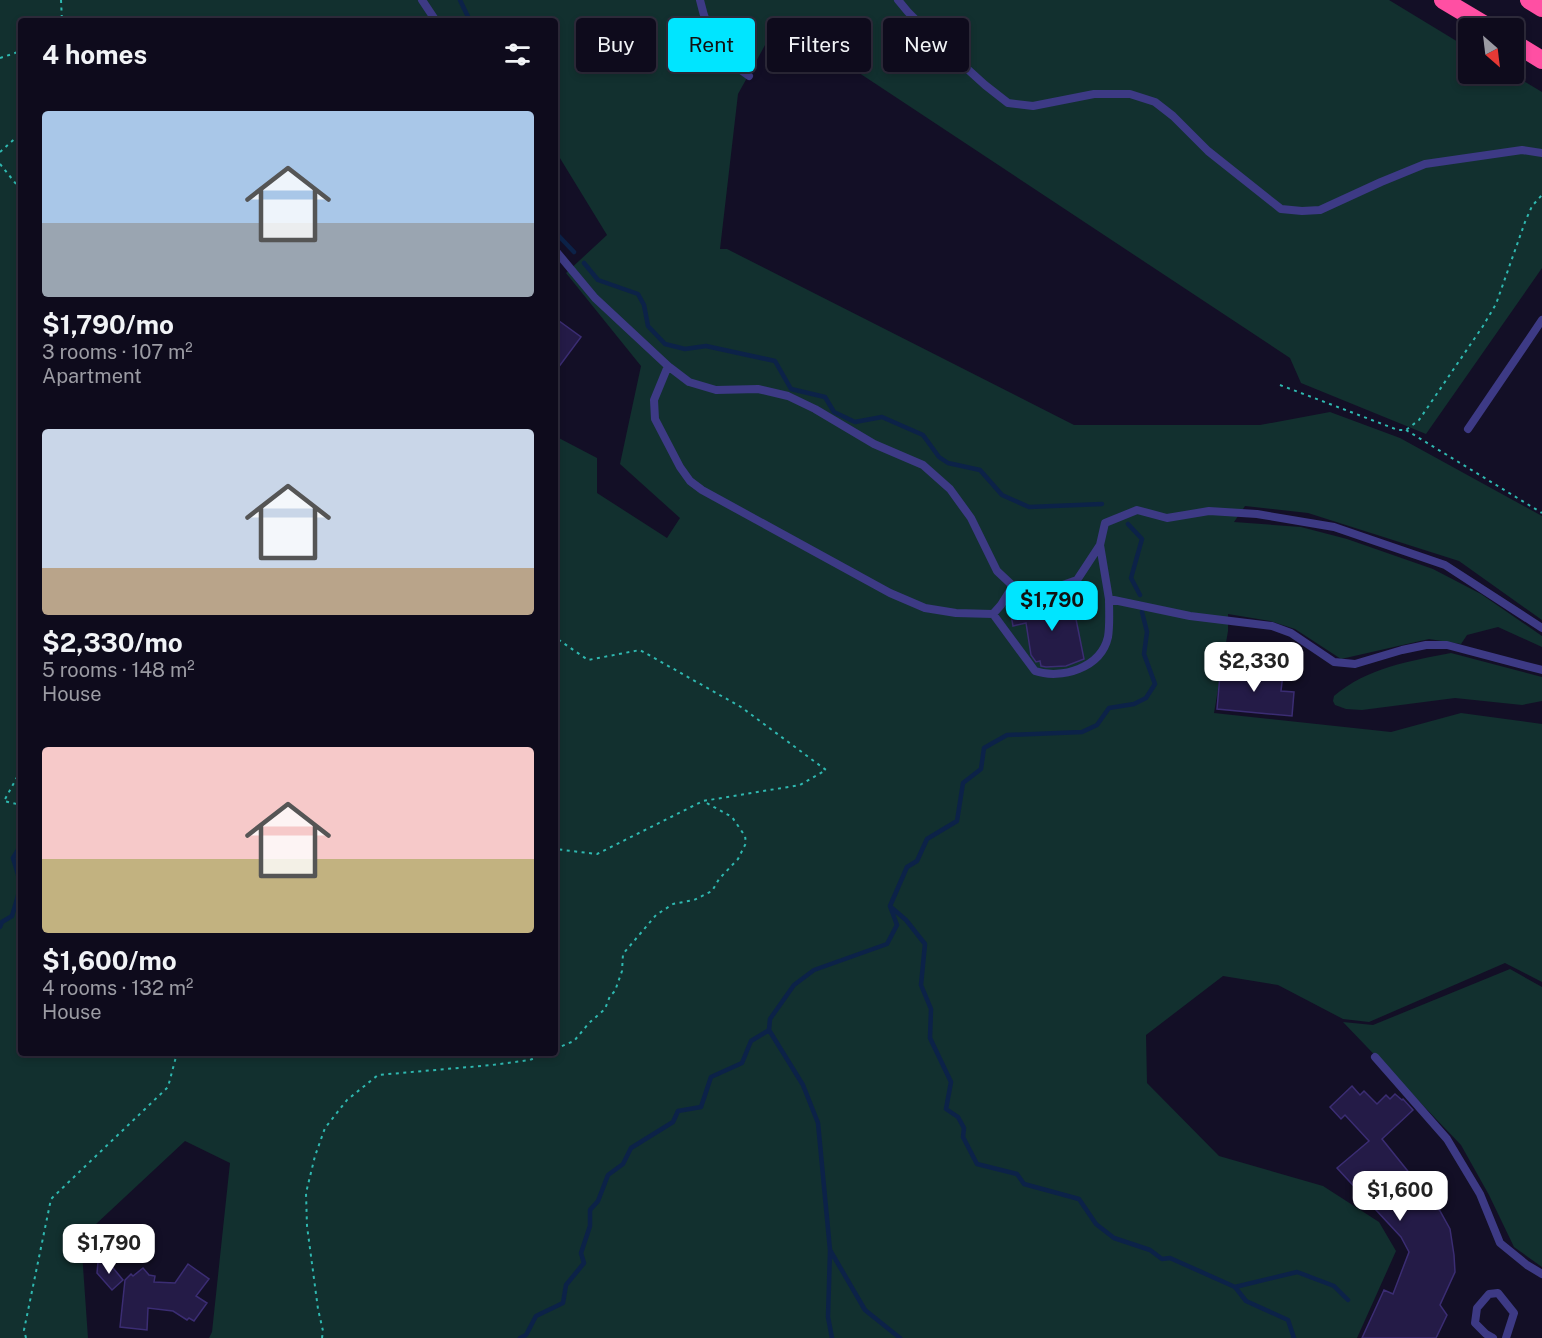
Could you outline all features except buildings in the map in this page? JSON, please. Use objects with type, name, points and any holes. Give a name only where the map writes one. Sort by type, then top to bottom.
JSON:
[{"type":"highway","points":[[1443,0],[1473,18]]},
{"type":"highway","points":[[1529,0],[1542,8]]},
{"type":"highway","points":[[1524,49],[1542,60]]},
{"type":"lane","points":[[422,0],[434,18]]},
{"type":"lane","points":[[700,0],[713,40],[729,60],[749,76]]},
{"type":"lane","points":[[898,0],[942,46],[1008,103],[1033,106],[1094,94],[1130,94],[1155,102],[1209,151],[1281,209],[1320,210],[1425,164],[1522,150],[1542,153]]},
{"type":"lane","points":[[558,254],[595,298],[668,366],[689,382],[716,390],[758,389],[788,396],[815,409],[874,444],[924,465],[950,489],[971,518],[997,571],[1013,586],[1029,590],[1054,588],[1077,580],[1100,545],[1105,523],[1137,510],[1167,518],[1209,511],[1257,514],[1334,526],[1445,565],[1542,628]]},
{"type":"lane","points":[[1468,429],[1542,320]]},
{"type":"lane","points":[[668,366],[654,400],[655,419],[680,468],[690,481],[702,490],[890,593],[925,608],[956,613],[993,614]]},
{"type":"lane","points":[[993,614],[1035,671],[1045,675],[1065,673],[1080,669],[1090,663],[1103,650],[1108,638],[1109,599],[1100,545]]},
{"type":"lane","points":[[993,614],[1013,586]]},
{"type":"lane","points":[[1109,599],[1191,616],[1272,626],[1291,633],[1334,662],[1355,664],[1426,645],[1447,645],[1542,670]]},
{"type":"lane","points":[[1375,1057],[1447,1139],[1480,1194],[1500,1243],[1542,1274]]},
{"type":"lane","points":[[1493,1338],[1475,1323],[1477,1308],[1489,1294],[1498,1293],[1514,1313],[1506,1338]]},
{"type":"path","points":[[61,0],[62,18]]},
{"type":"path","points":[[0,58],[18,52]]},
{"type":"path","points":[[0,152],[18,136]]},
{"type":"path","points":[[0,164],[18,186]]},
{"type":"path","points":[[1406,430],[1419,420],[1496,304],[1524,222],[1532,206],[1542,195]]},
{"type":"path","points":[[1280,385],[1398,430],[1406,430],[1542,513]]},
{"type":"path","points":[[558,630],[559,640],[588,660],[639,650],[741,707],[826,770],[800,785],[703,801],[597,854],[558,849]]},
{"type":"path","points":[[18,775],[4,801],[18,804]]},
{"type":"path","points":[[558,1048],[574,1041],[605,1009],[610,996],[615,991],[622,970],[623,954],[656,915],[673,903],[694,900],[712,891],[719,879],[738,859],[746,843],[745,836],[732,817],[703,801]]},
{"type":"path","points":[[26,1338],[24,1330],[51,1199],[168,1087],[176,1056]]},
{"type":"path","points":[[322,1338],[323,1331],[307,1226],[306,1193],[325,1128],[347,1100],[378,1075],[511,1063],[539,1056]]},
{"type":"green space","points":[[0,0],[1389,0],[1458,42],[1458,84],[1524,84],[1524,81],[1542,92],[1542,268],[1426,434],[1301,383],[1290,358],[858,72],[871,72],[871,18],[767,18],[767,41],[755,63],[755,18],[668,18],[668,72],[750,72],[738,94],[720,249],[727,249],[1074,425],[1260,425],[1330,412],[1400,438],[1542,516],[1542,620],[1459,561],[1308,513],[1245,506],[1234,522],[1301,527],[1347,539],[1433,569],[1481,594],[1542,636],[1542,647],[1498,627],[1467,635],[1461,644],[1429,639],[1341,659],[1295,629],[1270,621],[1228,614],[1228,631],[1214,713],[1391,732],[1461,713],[1542,724],[1542,982],[1505,963],[1369,1022],[1343,1019],[1278,985],[1223,976],[1146,1035],[1147,1083],[1219,1156],[1323,1186],[1379,1222],[1396,1251],[1357,1338],[209,1338],[212,1332],[230,1163],[185,1141],[81,1238],[88,1338],[0,1338]]},
{"type":"green space","points":[[1451,653],[1542,677],[1542,701],[1522,705],[1455,698],[1362,710],[1346,709],[1335,705],[1333,701],[1334,696],[1347,686],[1374,672]]},
{"type":"green space","points":[[1510,969],[1542,987],[1542,1267],[1514,1247],[1461,1145],[1343,1022],[1373,1025]]},
{"type":"waterway","points":[[460,0],[469,18]]},
{"type":"waterway","points":[[558,235],[574,252]]},
{"type":"waterway","points":[[584,263],[598,280],[638,294],[644,305],[648,326],[665,344],[685,349],[706,346],[775,361],[791,389],[825,397],[834,412],[855,422],[882,417],[923,435],[939,457],[948,463],[980,470],[1002,495],[1029,507],[1102,504]]},
{"type":"waterway","points":[[1128,524],[1142,539],[1131,578],[1140,595]]},
{"type":"waterway","points":[[520,1338],[526,1335],[536,1316],[563,1303],[566,1285],[584,1263],[581,1253],[590,1226],[590,1210],[598,1201],[608,1175],[623,1164],[631,1148],[673,1122],[678,1111],[701,1107],[711,1077],[742,1063],[751,1041],[769,1030],[770,1019],[794,985],[814,970],[887,944],[897,925],[890,906],[907,867],[917,861],[927,839],[957,821],[963,783],[981,769],[984,748],[1007,735],[1082,732],[1097,725],[1109,708],[1134,704],[1146,698],[1155,684],[1144,654],[1147,632],[1142,612]]},
{"type":"waterway","points":[[18,850],[13,858],[18,874]]},
{"type":"waterway","points":[[0,927],[2,922],[12,916],[18,896]]},
{"type":"waterway","points":[[892,908],[906,920],[925,944],[921,985],[931,1009],[930,1038],[951,1082],[946,1109],[958,1117],[964,1128],[963,1137],[977,1164],[1017,1174],[1024,1184],[1079,1199],[1096,1224],[1114,1238],[1150,1250],[1162,1259],[1170,1258],[1235,1287],[1246,1301],[1288,1320],[1294,1338]]},
{"type":"waterway","points":[[769,1030],[803,1085],[818,1123],[830,1250],[865,1310],[900,1338]]},
{"type":"waterway","points":[[830,1251],[828,1317],[832,1338]]},
{"type":"waterway","points":[[1235,1287],[1297,1272],[1334,1286],[1348,1300]]}]
